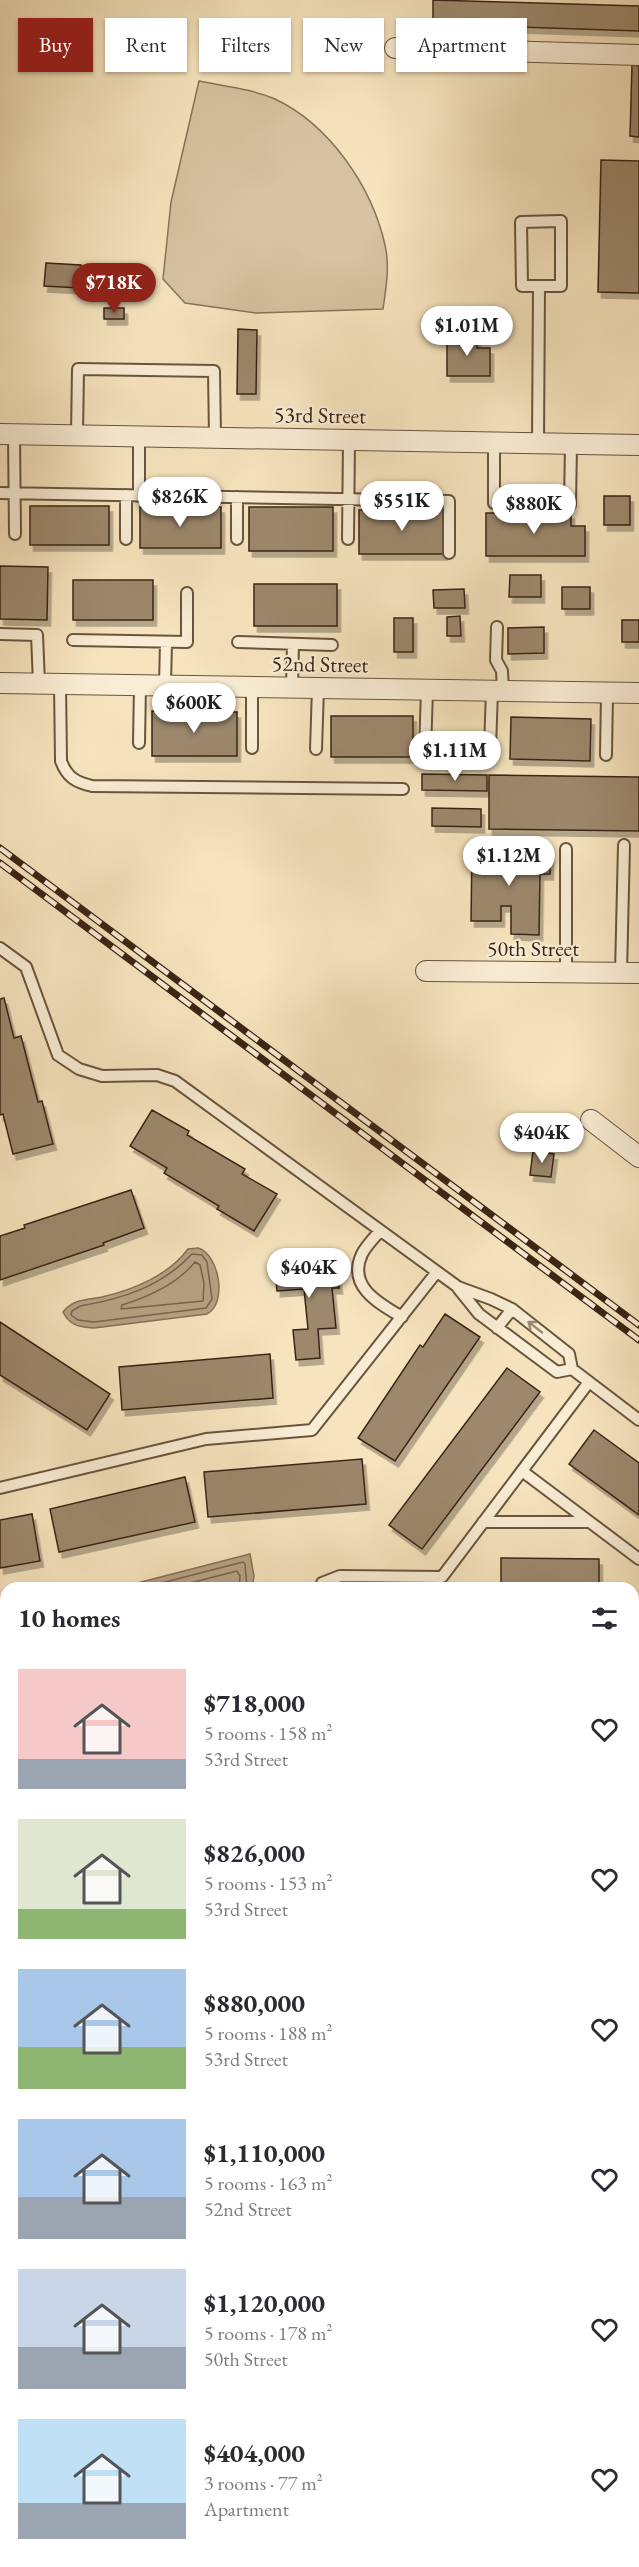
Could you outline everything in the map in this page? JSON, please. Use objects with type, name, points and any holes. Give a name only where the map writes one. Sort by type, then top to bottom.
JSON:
[{"type":"street","points":[[395,48],[639,55]]},
{"type":"street","name":"53rd Street","points":[[7,434],[639,445]]},
{"type":"street","name":"52nd Street","points":[[0,683],[639,693]]},
{"type":"street","name":"50th Street","points":[[426,971],[630,973]]},
{"type":"street","points":[[591,1120],[639,1156]]},
{"type":"lane","points":[[561,221],[561,286],[539,286],[522,286],[521,222],[561,221]]},
{"type":"lane","points":[[538,443],[539,286]]},
{"type":"lane","points":[[77,435],[78,369],[214,371],[215,438]]},
{"type":"lane","points":[[7,434],[15,493],[15,534]]},
{"type":"lane","points":[[139,436],[139,495]]},
{"type":"lane","points":[[348,539],[349,440]]},
{"type":"lane","points":[[494,443],[494,503],[559,505],[570,505],[571,444]]},
{"type":"lane","points":[[0,493],[449,501],[449,553]]},
{"type":"lane","points":[[126,495],[126,539]]},
{"type":"lane","points":[[237,497],[237,539]]},
{"type":"lane","points":[[74,640],[187,642],[187,593]]},
{"type":"lane","points":[[490,747],[497,691],[502,671],[496,660],[497,627]]},
{"type":"lane","points":[[0,634],[37,635],[39,683]]},
{"type":"lane","points":[[165,686],[166,642]]},
{"type":"lane","points":[[238,642],[332,645]]},
{"type":"lane","points":[[292,644],[292,688]]},
{"type":"lane","points":[[60,684],[61,761],[65,772],[76,782],[92,786],[403,789]]},
{"type":"lane","points":[[139,743],[140,685]]},
{"type":"lane","points":[[252,687],[252,748]]},
{"type":"lane","points":[[316,749],[318,688]]},
{"type":"lane","points":[[425,751],[427,690]]},
{"type":"lane","points":[[606,755],[607,693]]},
{"type":"lane","points":[[624,845],[630,973]]},
{"type":"lane","points":[[566,849],[566,972]]},
{"type":"lane","points":[[0,948],[26,967],[58,1054],[79,1069],[102,1076],[158,1075],[176,1081],[436,1273],[458,1287],[512,1309],[569,1354],[572,1369],[639,1420]]},
{"type":"lane","points":[[380,1231],[362,1253],[358,1273],[363,1290],[378,1303],[402,1317]]},
{"type":"lane","points":[[0,1488],[206,1439],[312,1430],[436,1273]]},
{"type":"lane","points":[[458,1287],[479,1314],[557,1372],[572,1369]]},
{"type":"lane","points":[[497,1328],[512,1309]]},
{"type":"lane","points":[[442,1582],[442,1577],[589,1382]]},
{"type":"lane","points":[[522,1471],[639,1559]]},
{"type":"lane","points":[[483,1522],[589,1522]]},
{"type":"lane","points":[[324,1582],[340,1575],[442,1577]]},
{"type":"shaded area","points":[[199,81],[247,90],[275,99],[295,110],[331,141],[359,180],[379,223],[385,245],[387,269],[383,309],[256,313],[185,303],[163,279],[171,202]]},
{"type":"water","points":[[198,1248],[211,1259],[218,1279],[217,1300],[214,1308],[207,1314],[94,1328],[76,1325],[63,1312],[76,1302],[138,1286],[161,1274],[188,1249]]},
{"type":"water","points":[[250,1554],[254,1576],[253,1582],[141,1582]]},
{"type":"building","points":[[433,0],[639,6],[639,31],[527,27],[527,18],[433,18]]},
{"type":"building","points":[[632,65],[639,66],[639,137],[630,136]]},
{"type":"building","points":[[601,160],[639,161],[639,293],[598,292]]},
{"type":"building","points":[[46,263],[81,265],[80,288],[44,286]]},
{"type":"building","points":[[104,308],[124,308],[124,319],[104,319]]},
{"type":"building","points":[[238,329],[257,330],[256,394],[237,394]]},
{"type":"building","points":[[447,335],[477,335],[477,348],[490,348],[490,376],[447,376]]},
{"type":"building","points":[[604,496],[630,496],[630,525],[604,525]]},
{"type":"building","points":[[30,506],[109,506],[109,545],[30,545]]},
{"type":"building","points":[[140,507],[221,507],[221,548],[140,548]]},
{"type":"building","points":[[249,507],[333,507],[333,551],[249,551]]},
{"type":"building","points":[[359,510],[444,510],[444,554],[359,554]]},
{"type":"building","points":[[486,513],[571,513],[571,526],[585,526],[585,556],[486,556]]},
{"type":"building","points":[[0,566],[48,567],[47,620],[0,619]]},
{"type":"building","points":[[510,575],[541,575],[541,597],[509,597]]},
{"type":"building","points":[[73,580],[153,580],[153,620],[73,620]]},
{"type":"building","points":[[254,584],[337,584],[337,626],[254,626]]},
{"type":"building","points":[[562,587],[590,587],[590,609],[562,609]]},
{"type":"building","points":[[464,589],[465,608],[434,608],[433,590]]},
{"type":"building","points":[[460,616],[461,636],[447,636],[447,617]]},
{"type":"building","points":[[394,618],[413,618],[413,652],[394,652]]},
{"type":"building","points":[[622,620],[639,620],[639,642],[622,642]]},
{"type":"building","points":[[544,627],[544,653],[508,654],[508,628]]},
{"type":"building","points":[[152,711],[237,712],[237,756],[152,756]]},
{"type":"building","points":[[331,716],[413,716],[413,757],[331,757]]},
{"type":"building","points":[[511,717],[591,719],[590,761],[510,759]]},
{"type":"building","points":[[422,774],[487,775],[487,791],[422,790]]},
{"type":"building","points":[[489,775],[639,777],[639,831],[489,829]]},
{"type":"building","points":[[432,808],[481,809],[481,827],[432,826]]},
{"type":"building","points":[[472,850],[550,851],[550,874],[540,874],[539,935],[511,934],[511,906],[501,906],[501,921],[471,921]]},
{"type":"building","points":[[4,998],[14,1038],[21,1036],[38,1102],[42,1101],[53,1144],[13,1154],[3,1114],[0,1115],[0,999]]},
{"type":"building","points":[[152,1110],[189,1131],[187,1135],[245,1169],[242,1174],[277,1194],[254,1231],[217,1209],[219,1206],[164,1173],[167,1168],[130,1146]]},
{"type":"building","points":[[533,1151],[554,1154],[551,1177],[530,1175]]},
{"type":"building","points":[[131,1190],[144,1228],[103,1243],[104,1245],[0,1280],[0,1236],[25,1228],[24,1225]]},
{"type":"building","points":[[319,1255],[320,1274],[337,1272],[339,1288],[332,1288],[336,1328],[318,1329],[320,1358],[296,1360],[293,1330],[308,1329],[304,1289],[277,1291],[274,1259]]},
{"type":"building","points":[[445,1314],[480,1337],[395,1461],[358,1438],[420,1345],[423,1347]]},
{"type":"building","points":[[0,1322],[110,1394],[87,1430],[0,1375]]},
{"type":"building","points":[[270,1354],[273,1398],[122,1410],[119,1367]]},
{"type":"building","points":[[507,1368],[540,1392],[422,1549],[389,1525]]},
{"type":"building","points":[[594,1430],[639,1463],[639,1515],[569,1464]]},
{"type":"building","points":[[362,1459],[366,1504],[208,1517],[204,1472]]},
{"type":"building","points":[[185,1477],[195,1522],[59,1552],[50,1509]]},
{"type":"building","points":[[32,1514],[40,1561],[0,1568],[0,1520]]},
{"type":"building","points":[[501,1558],[599,1559],[599,1582],[501,1582]]},
{"type":"railway","points":[[0,848],[639,1325]]},
{"type":"railway","points":[[0,863],[639,1340]]}]
